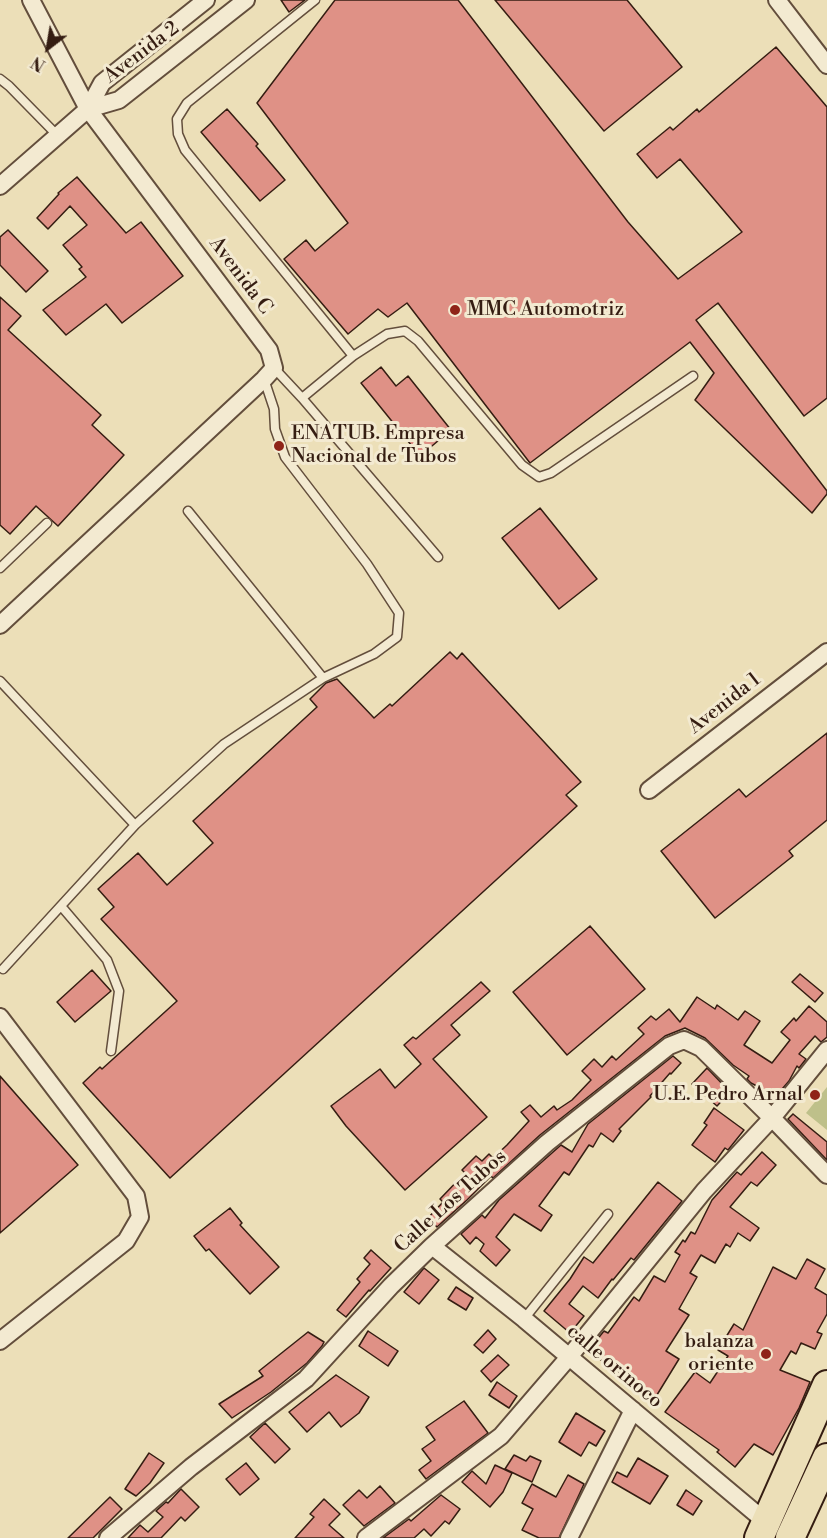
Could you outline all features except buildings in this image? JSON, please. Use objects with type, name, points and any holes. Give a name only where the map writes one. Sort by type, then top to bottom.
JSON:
[{"type":"highway","points":[[763,1530],[827,1385]]},
{"type":"highway","points":[[790,1538],[827,1458]]},
{"type":"street","name":"Avenida C","points":[[31,0],[88,109],[269,350],[269,374]]},
{"type":"street","name":"Avenida 2","points":[[0,186],[88,109],[102,83],[206,0]]},
{"type":"street","name":"Avenida 2","points":[[88,109],[119,100],[246,0]]},
{"type":"street","points":[[777,0],[827,65]]},
{"type":"street","points":[[0,625],[269,374]]},
{"type":"street","name":"Avenida 1","points":[[649,790],[827,652]]},
{"type":"street","points":[[0,1017],[136,1196],[140,1217],[126,1241],[0,1341]]},
{"type":"street","name":"Calle Los Tubos","points":[[108,1538],[191,1467],[306,1379],[391,1286],[432,1246],[547,1143],[669,1046],[684,1040],[701,1048],[827,1175]]},
{"type":"street","points":[[366,1538],[501,1436],[569,1357],[704,1191],[772,1118],[827,1050]]},
{"type":"street","name":"calle orinoco","points":[[432,1246],[633,1410],[763,1530]]},
{"type":"street","points":[[569,1538],[633,1410]]},
{"type":"lane","points":[[315,0],[187,103],[177,118],[178,134],[186,150],[353,356]]},
{"type":"lane","points":[[0,79],[57,135]]},
{"type":"lane","points":[[302,398],[353,356],[387,334],[405,331],[418,341],[522,465],[539,477],[551,473],[693,376]]},
{"type":"lane","points":[[3,969],[135,825],[224,744],[323,678],[374,654],[397,637],[399,613],[367,564],[285,457],[275,429],[269,374]]},
{"type":"lane","name":"Avenida C","points":[[269,374],[302,398],[438,558]]},
{"type":"lane","points":[[188,511],[323,678]]},
{"type":"lane","points":[[0,567],[47,523]]},
{"type":"lane","points":[[0,681],[135,825]]},
{"type":"lane","points":[[61,906],[107,960],[118,991],[111,1051]]},
{"type":"lane","points":[[524,1319],[608,1214]]},
{"type":"green space","points":[[827,1087],[827,1130],[806,1113]]},
{"type":"place","name":"MMC Automotriz","points":[[455,310]]},
{"type":"place","name":"ENATUB. Empresa Nacional de Tubos","points":[[279,446]]},
{"type":"place","name":"U.E. Pedro Arnal","points":[[815,1095]]},
{"type":"place","name":"balanza oriente","points":[[766,1354]]}]
